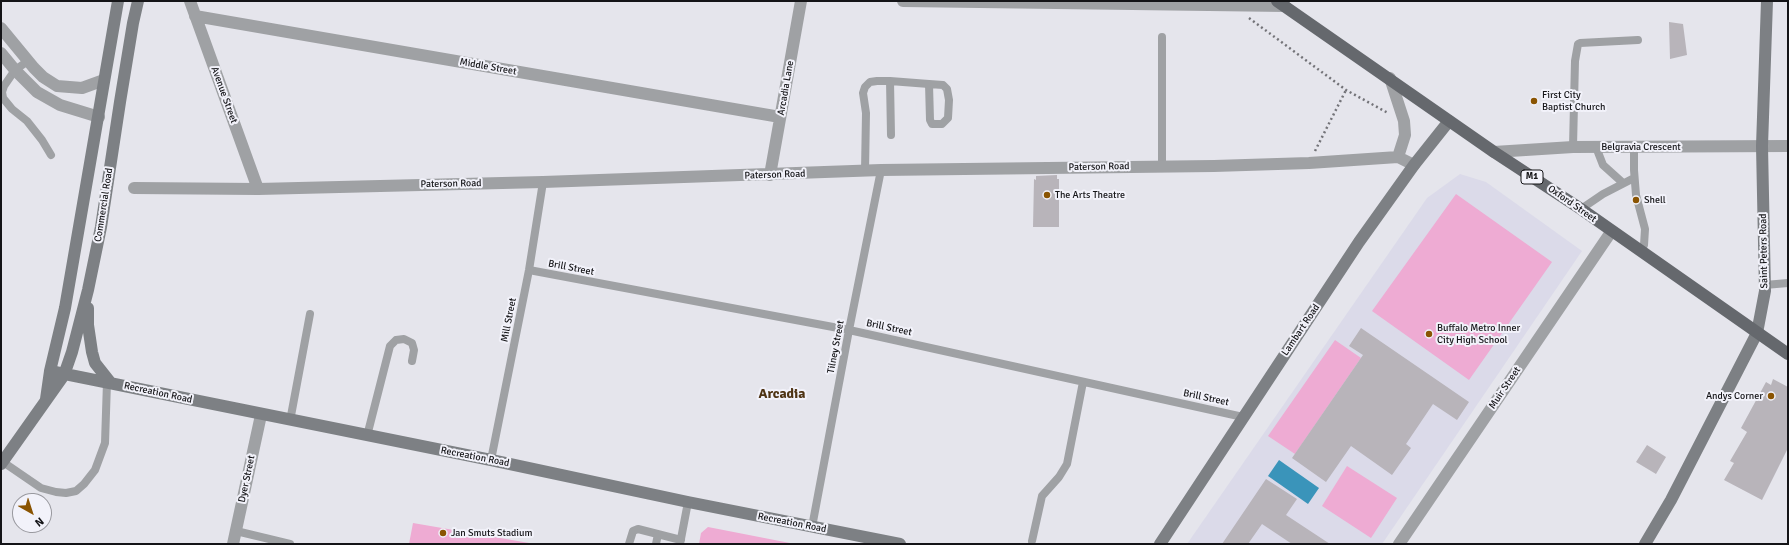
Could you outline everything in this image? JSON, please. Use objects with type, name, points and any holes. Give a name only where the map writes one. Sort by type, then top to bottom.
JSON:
[{"type":"main road","name":"Oxford Street","points":[[1281,3],[1494,152],[1581,209],[1611,232],[1788,354]]},
{"type":"street","name":"Commercial Road","points":[[45,401],[50,371],[65,308],[118,1]]},
{"type":"street","name":"Commercial Road","points":[[2,463],[64,375],[88,290],[101,227],[120,102],[138,1]]},
{"type":"street","name":"Avenue Street","points":[[190,1],[258,189]]},
{"type":"street","name":"Arcadia Lane","points":[[770,175],[802,1]]},
{"type":"street","points":[[902,1],[1231,4],[1281,3]]},
{"type":"street","name":"Saint Peters Road","points":[[1645,544],[1671,500],[1757,333],[1765,285],[1762,146],[1767,6]]},
{"type":"street","name":"Middle Street","points":[[195,16],[780,118]]},
{"type":"street","points":[[1,28],[42,77],[56,86],[82,88],[104,80]]},
{"type":"street","points":[[1,53],[15,70],[37,92],[78,112],[99,118]]},
{"type":"street","points":[[1390,78],[1404,121],[1404,135],[1398,157],[1414,166]]},
{"type":"street","name":"Lambart Road","points":[[1160,544],[1359,242],[1449,120]]},
{"type":"street","name":"Belgravia Crescent","points":[[1494,152],[1573,147],[1788,146]]},
{"type":"street","name":"Paterson Road","points":[[134,188],[258,189],[543,182],[881,170],[1309,163],[1398,157]]},
{"type":"street","name":"Muir Street","points":[[1400,544],[1611,232]]},
{"type":"street","points":[[88,290],[88,325],[92,352],[95,363],[109,382]]},
{"type":"street","name":"Recreation Road","points":[[50,371],[900,544]]},
{"type":"street","name":"Dyer Street","points":[[233,544],[261,415]]},
{"type":"lane","points":[[1162,36],[1162,166]]},
{"type":"lane","points":[[1573,147],[1575,61],[1578,44],[1638,40]]},
{"type":"lane","points":[[28,61],[15,70],[4,86],[2,92],[4,98],[12,109],[26,121],[52,155]]},
{"type":"lane","points":[[890,81],[891,135]]},
{"type":"lane","points":[[866,171],[866,113],[863,92],[865,87],[870,82],[890,81],[943,85],[949,94],[948,118],[942,124],[932,124],[930,120],[929,84]]},
{"type":"lane","points":[[1596,147],[1603,165],[1624,183]]},
{"type":"lane","points":[[1634,147],[1634,178],[1636,196],[1645,230],[1644,245],[1641,252]]},
{"type":"lane","name":"Tilney Street","points":[[812,527],[881,170]]},
{"type":"lane","points":[[1581,209],[1603,194],[1634,178]]},
{"type":"lane","name":"Mill Street","points":[[491,460],[530,270],[543,182]]},
{"type":"lane","name":"Brill Street","points":[[530,270],[849,330],[1243,417]]},
{"type":"lane","points":[[1765,285],[1788,283]]},
{"type":"lane","points":[[290,421],[310,314]]},
{"type":"lane","points":[[367,436],[390,346],[396,340],[404,339],[412,343],[414,350],[412,361]]},
{"type":"lane","points":[[2,463],[41,488],[66,493],[76,491],[84,484],[95,470],[105,443],[109,382]]},
{"type":"lane","points":[[1032,541],[1042,496],[1060,478],[1068,464],[1083,382]]},
{"type":"lane","points":[[629,544],[630,537],[636,529],[658,534],[680,542],[688,502]]},
{"type":"lane","points":[[236,531],[290,544]]},
{"type":"lane","points":[[656,544],[658,534]]},
{"type":"path","points":[[1231,4],[1346,90],[1404,121]]},
{"type":"path","points":[[1309,163],[1346,90]]},
{"type":"shaded area","name":"Buffalo Metro Inner City High School","points":[[1460,174],[1486,182],[1582,251],[1382,544],[1187,544],[1427,198]]},
{"type":"shaded area","points":[[1456,194],[1552,262],[1469,380],[1372,311]]},
{"type":"shaded area","points":[[1335,340],[1361,358],[1295,454],[1268,436]]},
{"type":"shaded area","points":[[1347,466],[1397,498],[1371,538],[1322,506]]},
{"type":"shaded area","name":"Jan Smuts Stadium","points":[[413,523],[535,544],[409,544]]},
{"type":"shaded area","points":[[708,527],[795,544],[699,544],[701,533]]},
{"type":"water","points":[[1279,460],[1319,488],[1308,504],[1268,476]]},
{"type":"building","points":[[1669,22],[1683,24],[1687,55],[1670,59]]},
{"type":"building","name":"The Arts Theatre","points":[[1057,175],[1057,179],[1059,179],[1059,227],[1033,227],[1034,179],[1036,180],[1036,176]]},
{"type":"building","points":[[1361,328],[1469,402],[1457,420],[1433,404],[1406,444],[1411,448],[1392,475],[1351,446],[1326,482],[1292,458],[1363,355],[1349,346]]},
{"type":"building","points":[[1773,379],[1788,387],[1788,448],[1762,500],[1724,480],[1734,463],[1730,461],[1747,432],[1741,428],[1766,382],[1771,385]]},
{"type":"building","points":[[1647,445],[1666,457],[1656,474],[1636,462]]},
{"type":"building","points":[[1266,479],[1297,499],[1286,515],[1330,544],[1292,544],[1262,524],[1248,544],[1222,544]]},
{"type":"place","name":"First City Baptist Church","points":[[1534,101]]},
{"type":"place","name":"The Arts Theatre","points":[[1047,195]]},
{"type":"place","name":"Shell","points":[[1636,200]]},
{"type":"place","name":"Buffalo Metro Inner City High School","points":[[1429,334]]},
{"type":"place","name":"Andys Corner","points":[[1771,396]]},
{"type":"place","name":"Jan Smuts Stadium","points":[[443,533]]},
{"type":"district","name":"Arcadia","points":[[782,394]]}]
